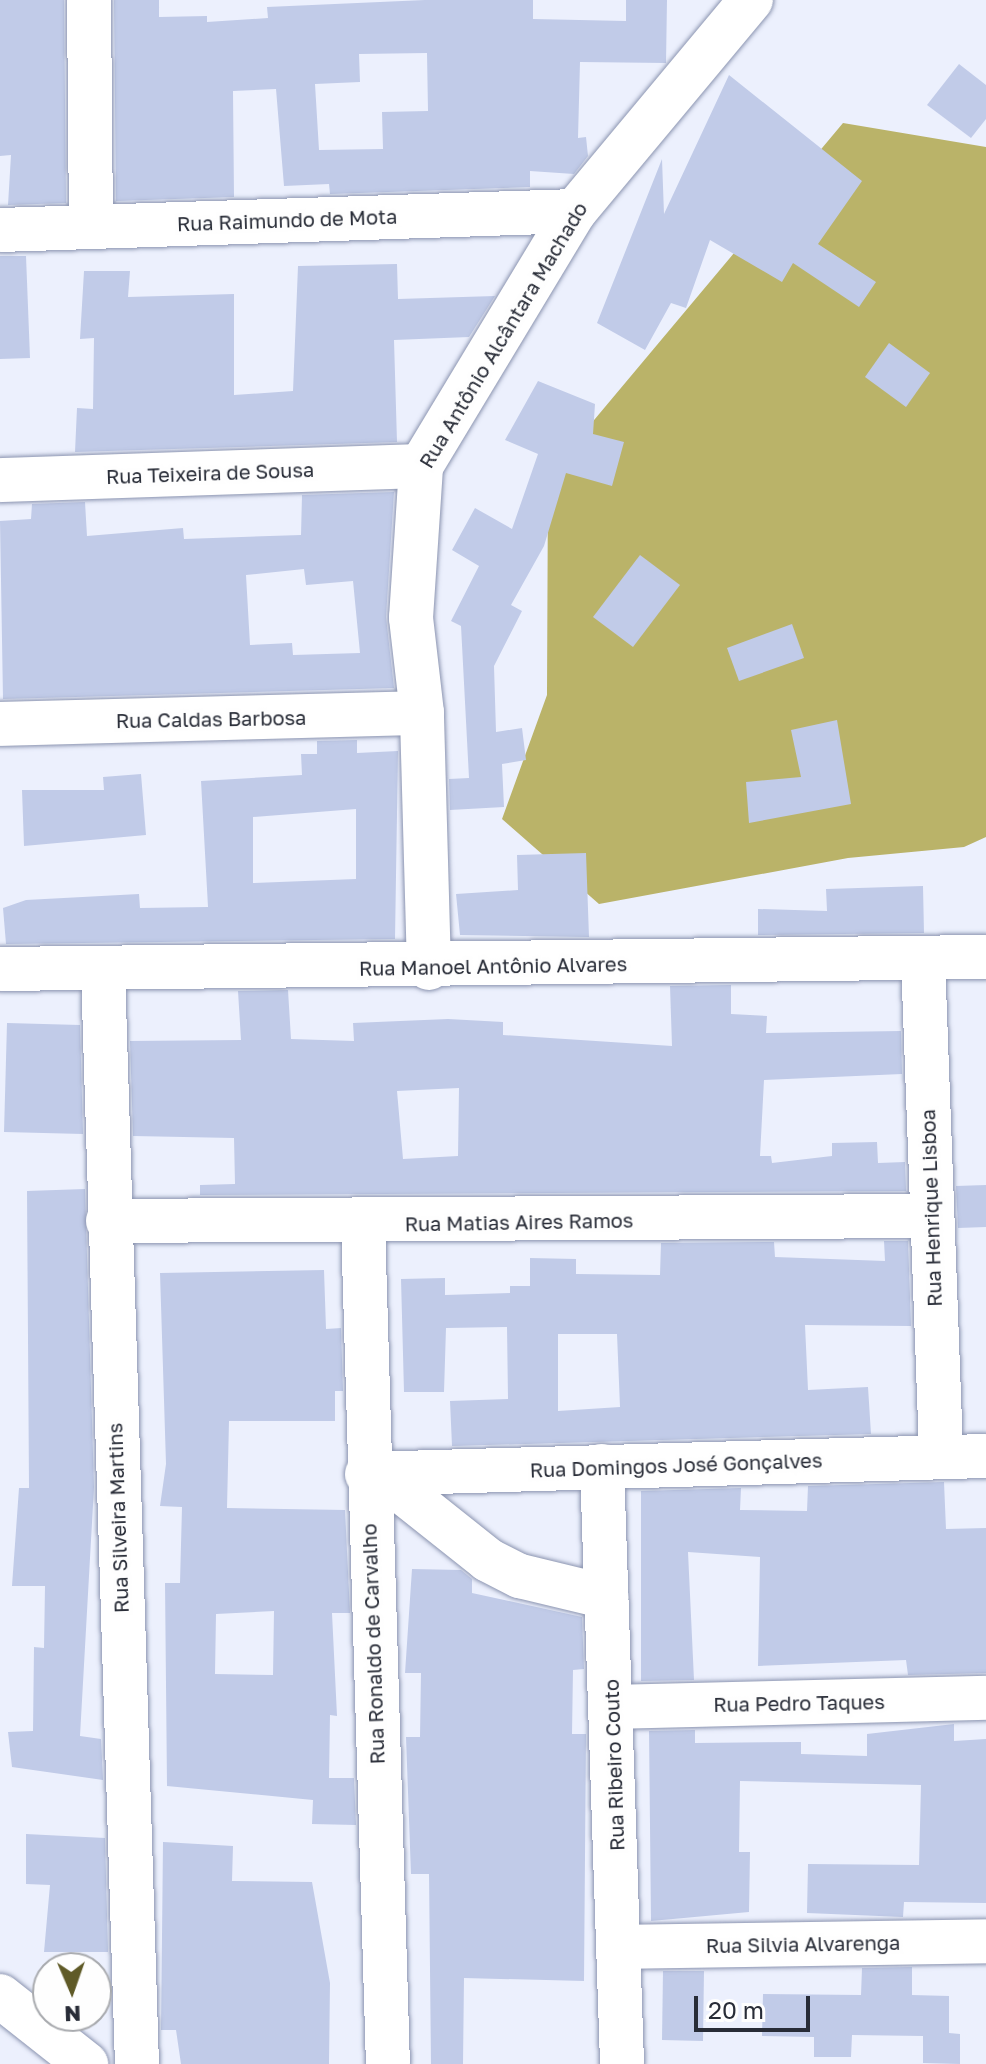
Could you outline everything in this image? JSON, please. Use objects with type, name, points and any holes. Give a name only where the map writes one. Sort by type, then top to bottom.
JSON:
[{"type":"street","points":[[89,0],[91,227]]},
{"type":"street","name":"Rua Antônio Alcântara Machado","points":[[429,968],[422,713],[411,618],[421,466],[575,211],[751,0]]},
{"type":"street","name":"Rua Raimundo de Mota","points":[[0,230],[575,211]]},
{"type":"street","name":"Rua Teixeira de Sousa","points":[[0,480],[421,466]]},
{"type":"street","name":"Rua Caldas Barbosa","points":[[0,724],[422,713]]},
{"type":"street","name":"Rua Manoel Antônio Alvares","points":[[0,969],[429,968],[986,957]]},
{"type":"street","name":"Rua Henrique Lisboa","points":[[923,959],[941,1457]]},
{"type":"street","name":"Rua Silveira Martins","points":[[103,971],[108,1221],[137,2064]]},
{"type":"street","name":"Rua Matias Aires Ramos","points":[[108,1221],[363,1224],[930,1216]]},
{"type":"street","name":"Rua Ronaldo de Carvalho","points":[[363,1224],[373,1474],[388,2064]]},
{"type":"street","name":"Rua Domingos José Gonçalves","points":[[373,1474],[986,1456]]},
{"type":"street","name":"Rua Ribeiro Couto","points":[[602,1466],[622,2064]]},
{"type":"street","points":[[373,1474],[488,1560],[520,1576],[607,1597]]},
{"type":"street","name":"Rua Pedro Taques","points":[[612,1707],[986,1698]]},
{"type":"street","name":"Rua Silvia Alvarenga","points":[[619,1947],[986,1941]]},
{"type":"street","points":[[0,1996],[86,2064]]},
{"type":"shaded area","points":[[843,123],[986,147],[986,837],[964,847],[848,858],[599,904],[502,819],[547,695],[548,475]]},
{"type":"building","points":[[0,0],[64,0],[66,203],[8,205],[11,155],[0,156]]},
{"type":"building","points":[[114,0],[159,0],[159,17],[207,16],[207,22],[268,18],[267,7],[425,0],[533,0],[533,19],[626,21],[626,0],[667,0],[666,63],[580,62],[578,138],[586,137],[588,156],[574,174],[530,171],[530,187],[330,194],[329,184],[284,186],[276,89],[233,91],[234,197],[116,201]],"holes":[[[427,53],[428,111],[382,112],[383,149],[319,150],[315,84],[360,82],[359,54]]]},
{"type":"building","points":[[959,64],[986,85],[986,119],[971,138],[927,105]]},
{"type":"building","points":[[729,75],[862,181],[818,244],[876,282],[859,307],[793,263],[782,282],[710,240],[686,308],[671,303],[645,350],[597,323],[662,159],[664,214]]},
{"type":"building","points":[[0,256],[26,256],[30,358],[0,359]]},
{"type":"building","points":[[397,264],[398,299],[495,296],[469,337],[394,340],[397,442],[75,452],[77,408],[93,409],[94,338],[80,339],[84,271],[130,271],[128,297],[234,294],[234,395],[293,391],[298,266]]},
{"type":"building","points":[[889,343],[930,373],[906,407],[865,377]]},
{"type":"building","points":[[538,381],[595,404],[593,434],[624,442],[612,486],[566,473],[544,546],[511,605],[522,611],[494,666],[496,732],[522,728],[526,760],[502,764],[504,807],[450,810],[449,779],[469,778],[461,626],[451,621],[479,566],[452,550],[475,508],[512,529],[538,454],[505,440]]},
{"type":"building","points":[[394,492],[386,617],[394,688],[3,699],[0,521],[31,519],[32,504],[85,502],[87,536],[183,528],[184,539],[301,535],[302,495]],"holes":[[[304,569],[306,585],[353,581],[360,653],[293,655],[292,643],[250,645],[246,575]]]},
{"type":"building","points":[[640,555],[680,585],[633,647],[593,617]]},
{"type":"building","points":[[792,624],[804,658],[739,681],[727,648]]},
{"type":"building","points":[[837,720],[851,804],[749,823],[746,782],[801,777],[791,730]]},
{"type":"building","points":[[357,740],[357,753],[398,751],[395,939],[6,944],[3,908],[26,900],[139,894],[140,908],[208,907],[201,781],[302,775],[301,754],[317,754],[317,741]],"holes":[[[356,809],[356,879],[253,883],[253,817]]]},
{"type":"building","points":[[141,774],[146,835],[24,846],[22,790],[104,790],[103,777]]},
{"type":"building","points":[[586,853],[589,937],[460,935],[456,894],[518,890],[517,855]]},
{"type":"building","points":[[923,886],[924,933],[758,935],[758,909],[827,911],[826,889]]},
{"type":"building","points":[[731,985],[731,1014],[767,1016],[766,1033],[901,1031],[902,1074],[764,1080],[760,1156],[771,1156],[772,1163],[832,1156],[832,1143],[877,1142],[878,1163],[905,1162],[906,1191],[200,1195],[200,1185],[235,1184],[234,1138],[133,1136],[130,1041],[241,1040],[238,991],[288,990],[291,1039],[354,1041],[353,1023],[448,1019],[503,1022],[503,1035],[672,1046],[670,986]],"holes":[[[459,1088],[458,1156],[403,1159],[397,1091]]]},
{"type":"building","points":[[7,1023],[80,1025],[83,1134],[4,1132]]},
{"type":"building","points":[[986,1185],[986,1227],[958,1228],[956,1186]]},
{"type":"building","points":[[85,1189],[94,1487],[80,1736],[101,1739],[103,1780],[12,1767],[8,1732],[33,1731],[34,1647],[44,1648],[45,1586],[12,1586],[19,1488],[29,1488],[27,1191]]},
{"type":"building","points":[[884,1241],[908,1241],[911,1326],[805,1325],[808,1390],[868,1387],[871,1434],[452,1446],[450,1401],[508,1399],[507,1327],[446,1328],[444,1392],[404,1392],[401,1279],[445,1278],[445,1295],[510,1293],[510,1286],[530,1286],[530,1258],[576,1259],[576,1274],[660,1275],[661,1243],[774,1242],[775,1257],[885,1261]],"holes":[[[558,1334],[617,1334],[620,1407],[558,1411]]]},
{"type":"building","points":[[324,1270],[326,1329],[341,1328],[343,1391],[335,1391],[335,1421],[229,1421],[227,1508],[345,1510],[350,1613],[332,1613],[337,1716],[330,1715],[329,1778],[354,1778],[356,1825],[312,1824],[313,1800],[167,1786],[165,1583],[180,1583],[182,1507],[160,1506],[166,1464],[160,1273]],"holes":[[[274,1611],[273,1675],[215,1674],[216,1614]]]},
{"type":"building","points":[[944,1482],[946,1529],[986,1528],[986,1673],[908,1675],[906,1660],[758,1666],[760,1557],[688,1552],[694,1680],[641,1681],[641,1491],[741,1488],[740,1510],[807,1511],[808,1486]]},
{"type":"building","points":[[412,1569],[461,1570],[472,1579],[472,1593],[582,1617],[584,1669],[573,1670],[572,1734],[586,1734],[584,1981],[464,1978],[463,2064],[431,2064],[429,1874],[411,1874],[406,1737],[420,1737],[421,1673],[405,1673]]},
{"type":"building","points":[[954,1724],[954,1741],[986,1739],[986,1903],[904,1902],[903,1917],[807,1913],[808,1864],[919,1865],[921,1785],[740,1781],[739,1852],[750,1852],[749,1912],[651,1921],[649,1731],[695,1730],[695,1743],[801,1742],[801,1754],[867,1756],[867,1734]]},
{"type":"building","points":[[26,1834],[105,1838],[108,1952],[44,1952],[50,1885],[26,1884]]},
{"type":"building","points":[[163,1842],[233,1846],[232,1881],[312,1882],[330,1983],[329,2064],[181,2064],[176,2030],[161,2030]]},
{"type":"building","points":[[912,1967],[912,1995],[949,1996],[949,2033],[960,2034],[960,2064],[923,2063],[923,2036],[852,2035],[851,2057],[814,2057],[814,2037],[762,2036],[763,1994],[861,1995],[862,1968]]},
{"type":"building","points":[[663,1971],[704,1971],[703,2041],[662,2040]]}]
